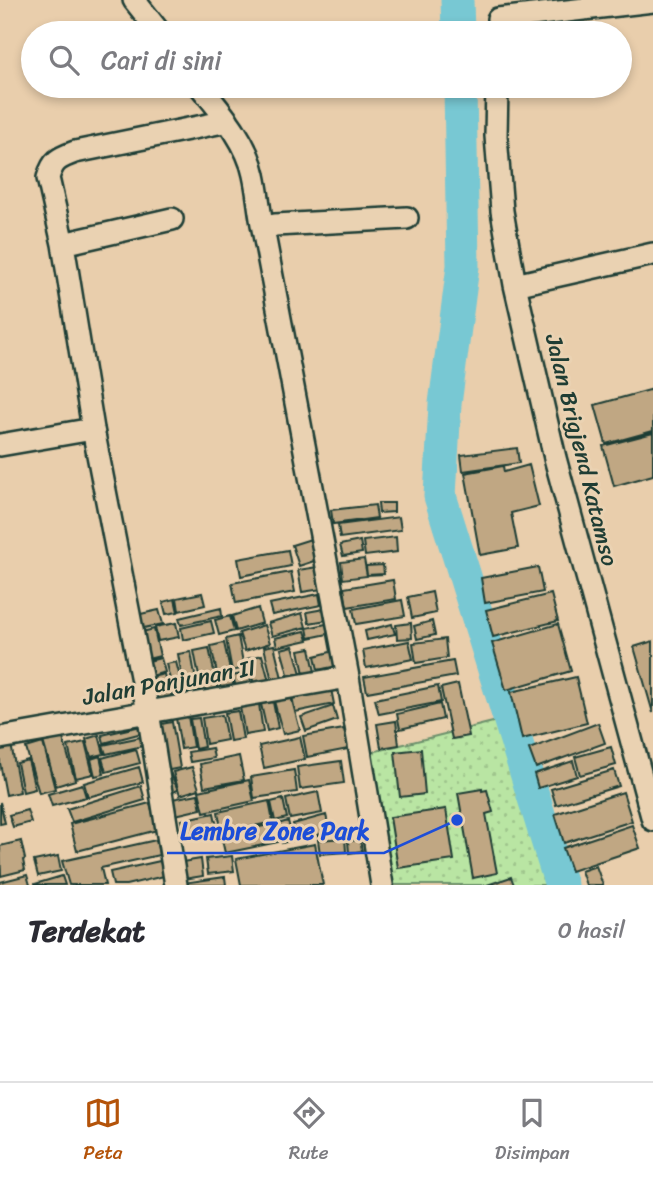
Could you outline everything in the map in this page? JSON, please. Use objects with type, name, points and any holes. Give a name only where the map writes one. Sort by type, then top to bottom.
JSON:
[{"type":"street","points":[[134,0],[151,21]]},
{"type":"street","points":[[498,18],[653,1]]},
{"type":"street","points":[[210,98],[228,121],[247,154],[254,174],[348,677],[382,885]]},
{"type":"street","name":"Jalan Brigjend Katamso","points":[[497,98],[496,136],[502,211],[524,283],[555,458],[653,820]]},
{"type":"street","points":[[176,885],[149,712],[93,429],[63,244],[48,178],[51,168],[59,158],[75,152],[228,121]]},
{"type":"street","points":[[263,229],[275,225],[407,218]]},
{"type":"street","points":[[63,244],[172,219]]},
{"type":"street","points":[[524,283],[653,254]]},
{"type":"street","points":[[0,445],[93,429]]},
{"type":"street","name":"Jalan Panjunan II","points":[[0,738],[348,677]]},
{"type":"green space","points":[[509,718],[563,885],[383,885],[360,755]]},
{"type":"building","points":[[653,389],[653,431],[606,444],[595,405]]},
{"type":"building","points":[[653,433],[653,475],[614,486],[603,446]]},
{"type":"building","points":[[517,448],[519,463],[463,471],[461,455]]},
{"type":"building","points":[[529,465],[539,506],[511,513],[518,548],[480,555],[465,473],[503,466],[504,472]]},
{"type":"building","points":[[378,503],[394,503],[394,512],[379,513]]},
{"type":"building","points":[[375,505],[377,518],[333,524],[331,510]]},
{"type":"building","points":[[399,517],[401,530],[340,538],[338,525]]},
{"type":"building","points":[[396,537],[397,552],[365,556],[363,541]]},
{"type":"building","points":[[314,538],[320,559],[299,566],[292,545]]},
{"type":"building","points":[[360,541],[362,553],[343,556],[340,545]]},
{"type":"building","points":[[288,550],[291,566],[241,576],[238,559]]},
{"type":"building","points":[[364,559],[367,576],[343,579],[341,562]]},
{"type":"building","points":[[383,565],[384,574],[367,575],[366,566]]},
{"type":"building","points":[[318,567],[322,589],[302,592],[298,570]]},
{"type":"building","points":[[538,567],[543,592],[485,603],[481,578]]},
{"type":"building","points":[[291,572],[295,592],[236,603],[232,583]]},
{"type":"building","points":[[393,580],[396,599],[347,607],[344,588]]},
{"type":"building","points":[[432,592],[436,613],[412,618],[408,597]]},
{"type":"building","points":[[202,593],[205,605],[179,611],[177,598]]},
{"type":"building","points":[[319,594],[321,605],[272,615],[269,604]]},
{"type":"building","points":[[551,594],[558,621],[493,637],[486,610]]},
{"type":"building","points":[[175,599],[178,612],[166,614],[163,602]]},
{"type":"building","points":[[402,600],[405,616],[356,624],[353,609]]},
{"type":"building","points":[[221,608],[222,616],[181,625],[179,618]]},
{"type":"building","points":[[258,608],[262,623],[236,631],[232,616]]},
{"type":"building","points":[[324,609],[327,620],[309,623],[307,612]]},
{"type":"building","points":[[159,610],[163,624],[139,629],[136,615]]},
{"type":"building","points":[[302,613],[306,627],[272,636],[268,623]]},
{"type":"building","points":[[230,616],[234,631],[219,635],[215,620]]},
{"type":"building","points":[[211,621],[214,633],[183,640],[181,628]]},
{"type":"building","points":[[432,621],[435,635],[417,639],[414,626]]},
{"type":"building","points":[[176,623],[179,637],[158,641],[155,627]]},
{"type":"building","points":[[411,623],[412,638],[397,639],[396,625]]},
{"type":"building","points":[[326,624],[328,634],[309,638],[307,628]]},
{"type":"building","points":[[392,624],[395,634],[367,640],[365,631]]},
{"type":"building","points":[[558,624],[571,671],[506,690],[492,643]]},
{"type":"building","points":[[264,625],[270,643],[245,651],[239,633]]},
{"type":"building","points":[[154,629],[160,656],[144,660],[138,633]]},
{"type":"building","points":[[305,631],[308,640],[277,647],[275,638]]},
{"type":"building","points":[[238,636],[244,668],[232,671],[226,639]]},
{"type":"building","points":[[445,639],[447,658],[416,663],[413,643]]},
{"type":"building","points":[[409,641],[413,659],[366,668],[363,650]]},
{"type":"building","points":[[653,641],[653,713],[634,647]]},
{"type":"building","points":[[224,643],[235,692],[222,695],[211,646]]},
{"type":"building","points":[[274,645],[282,678],[272,681],[264,647]]},
{"type":"building","points":[[293,646],[302,677],[290,681],[281,649]]},
{"type":"building","points":[[209,648],[219,694],[203,697],[194,651]]},
{"type":"building","points":[[310,648],[315,672],[304,674],[299,650]]},
{"type":"building","points":[[334,651],[337,666],[318,670],[315,656]]},
{"type":"building","points":[[191,652],[196,681],[183,683],[178,654]]},
{"type":"building","points":[[262,655],[269,681],[254,684],[247,659]]},
{"type":"building","points":[[161,658],[165,672],[148,677],[144,662]]},
{"type":"building","points":[[453,661],[456,676],[367,692],[364,677]]},
{"type":"building","points":[[176,662],[182,685],[172,687],[166,664]]},
{"type":"building","points":[[249,672],[252,688],[237,691],[233,676]]},
{"type":"building","points":[[164,674],[168,691],[152,694],[148,678]]},
{"type":"building","points":[[576,677],[587,723],[522,739],[511,692]]},
{"type":"building","points":[[458,684],[469,736],[452,739],[441,688]]},
{"type":"building","points":[[199,685],[203,699],[188,704],[184,689]]},
{"type":"building","points":[[438,686],[441,702],[379,714],[375,699]]},
{"type":"building","points":[[181,687],[185,704],[177,706],[173,688]]},
{"type":"building","points":[[331,689],[334,704],[295,712],[292,696]]},
{"type":"building","points":[[171,692],[174,707],[153,711],[150,696]]},
{"type":"building","points":[[291,697],[300,730],[283,734],[274,701]]},
{"type":"building","points":[[273,702],[278,728],[267,731],[261,704]]},
{"type":"building","points":[[259,704],[263,732],[245,735],[240,707]]},
{"type":"building","points":[[440,704],[443,719],[400,729],[397,714]]},
{"type":"building","points":[[333,706],[337,720],[306,731],[301,717]]},
{"type":"building","points":[[238,711],[243,739],[230,741],[225,713]]},
{"type":"building","points":[[222,715],[227,740],[206,744],[202,718]]},
{"type":"building","points":[[188,716],[193,747],[181,749],[176,718]]},
{"type":"building","points":[[199,718],[204,747],[195,749],[190,719]]},
{"type":"building","points":[[396,721],[399,745],[381,748],[377,724]]},
{"type":"building","points":[[172,722],[180,768],[165,771],[156,725]]},
{"type":"building","points":[[598,723],[605,743],[536,768],[529,749]]},
{"type":"building","points":[[141,726],[142,733],[104,743],[102,735]]},
{"type":"building","points":[[344,729],[348,749],[307,757],[303,736]]},
{"type":"building","points":[[62,735],[75,780],[56,786],[43,741]]},
{"type":"building","points":[[99,735],[104,754],[91,757],[86,739]]},
{"type":"building","points":[[141,737],[143,746],[106,754],[103,745]]},
{"type":"building","points":[[300,737],[305,759],[264,768],[259,746]]},
{"type":"building","points":[[85,742],[93,774],[76,778],[68,746]]},
{"type":"building","points":[[43,743],[55,789],[39,793],[26,748]]},
{"type":"building","points":[[11,744],[20,792],[6,795],[0,746]]},
{"type":"building","points":[[611,747],[616,765],[580,775],[575,757]]},
{"type":"building","points":[[212,748],[214,758],[190,762],[188,752]]},
{"type":"building","points":[[136,749],[140,763],[106,772],[102,758]]},
{"type":"building","points":[[421,749],[425,794],[400,797],[395,752]]},
{"type":"building","points":[[100,756],[104,774],[95,776],[91,759]]},
{"type":"building","points":[[239,756],[244,780],[204,787],[200,764]]},
{"type":"building","points":[[28,760],[35,789],[23,792],[17,763]]},
{"type":"building","points":[[341,761],[344,783],[300,789],[297,767]]},
{"type":"building","points":[[573,761],[577,776],[538,788],[534,774]]},
{"type":"building","points":[[139,767],[143,782],[88,797],[84,783]]},
{"type":"building","points":[[192,767],[199,789],[180,795],[173,772]]},
{"type":"building","points":[[294,770],[297,792],[254,798],[251,777]]},
{"type":"building","points":[[614,770],[619,786],[556,805],[551,789]]},
{"type":"building","points":[[170,772],[178,790],[169,794],[162,776]]},
{"type":"building","points":[[249,780],[254,801],[204,812],[199,791]]},
{"type":"building","points":[[82,784],[86,797],[52,806],[48,794]]},
{"type":"building","points":[[141,786],[145,800],[72,822],[67,809]]},
{"type":"building","points":[[487,790],[493,812],[486,814],[497,873],[473,878],[458,793]]},
{"type":"building","points":[[318,792],[322,813],[290,819],[286,799]]},
{"type":"building","points":[[623,792],[632,821],[564,843],[555,814]]},
{"type":"building","points":[[198,794],[201,809],[171,816],[167,800]]},
{"type":"building","points":[[283,799],[287,818],[275,821],[271,802]]},
{"type":"building","points":[[269,801],[273,822],[222,833],[218,812]]},
{"type":"building","points":[[0,802],[5,823],[0,824]]},
{"type":"building","points":[[150,803],[157,830],[77,851],[70,824]]},
{"type":"building","points":[[446,809],[454,860],[398,868],[390,817]]},
{"type":"building","points":[[27,810],[31,822],[13,827],[9,815]]},
{"type":"building","points":[[214,813],[217,827],[186,834],[182,820]]},
{"type":"building","points":[[326,815],[330,832],[297,840],[293,824]]},
{"type":"building","points":[[288,821],[293,840],[282,843],[278,824]]},
{"type":"building","points":[[274,824],[278,842],[225,853],[221,835]]},
{"type":"building","points":[[632,825],[640,848],[571,871],[563,848]]},
{"type":"building","points":[[345,838],[346,852],[320,854],[318,840]]},
{"type":"building","points":[[156,840],[159,855],[101,868],[105,885],[69,885],[62,861]]},
{"type":"building","points":[[360,840],[362,851],[349,853],[348,841]]},
{"type":"building","points":[[21,841],[25,870],[1,876],[0,846]]},
{"type":"building","points":[[315,844],[323,885],[241,885],[236,859]]},
{"type":"building","points":[[58,856],[61,871],[38,876],[34,861]]},
{"type":"building","points":[[232,856],[234,871],[208,874],[206,859]]},
{"type":"building","points":[[201,859],[203,876],[184,879],[182,862]]},
{"type":"building","points":[[160,861],[164,876],[126,885],[113,885],[110,872]]},
{"type":"building","points":[[596,866],[603,885],[586,885],[581,871]]},
{"type":"building","points":[[27,875],[30,885],[0,885],[0,882]]},
{"type":"building","points":[[62,876],[65,885],[35,885],[35,884]]},
{"type":"building","points":[[225,877],[226,885],[183,885],[183,883]]},
{"type":"building","points":[[511,877],[514,885],[487,885]]},
{"type":"waterway","points":[[457,0],[458,21]]},
{"type":"waterway","points":[[460,98],[463,266],[445,404],[440,496],[561,885]]},
{"type":"place","name":"Lembre Zone Park","points":[[457,820]]}]
